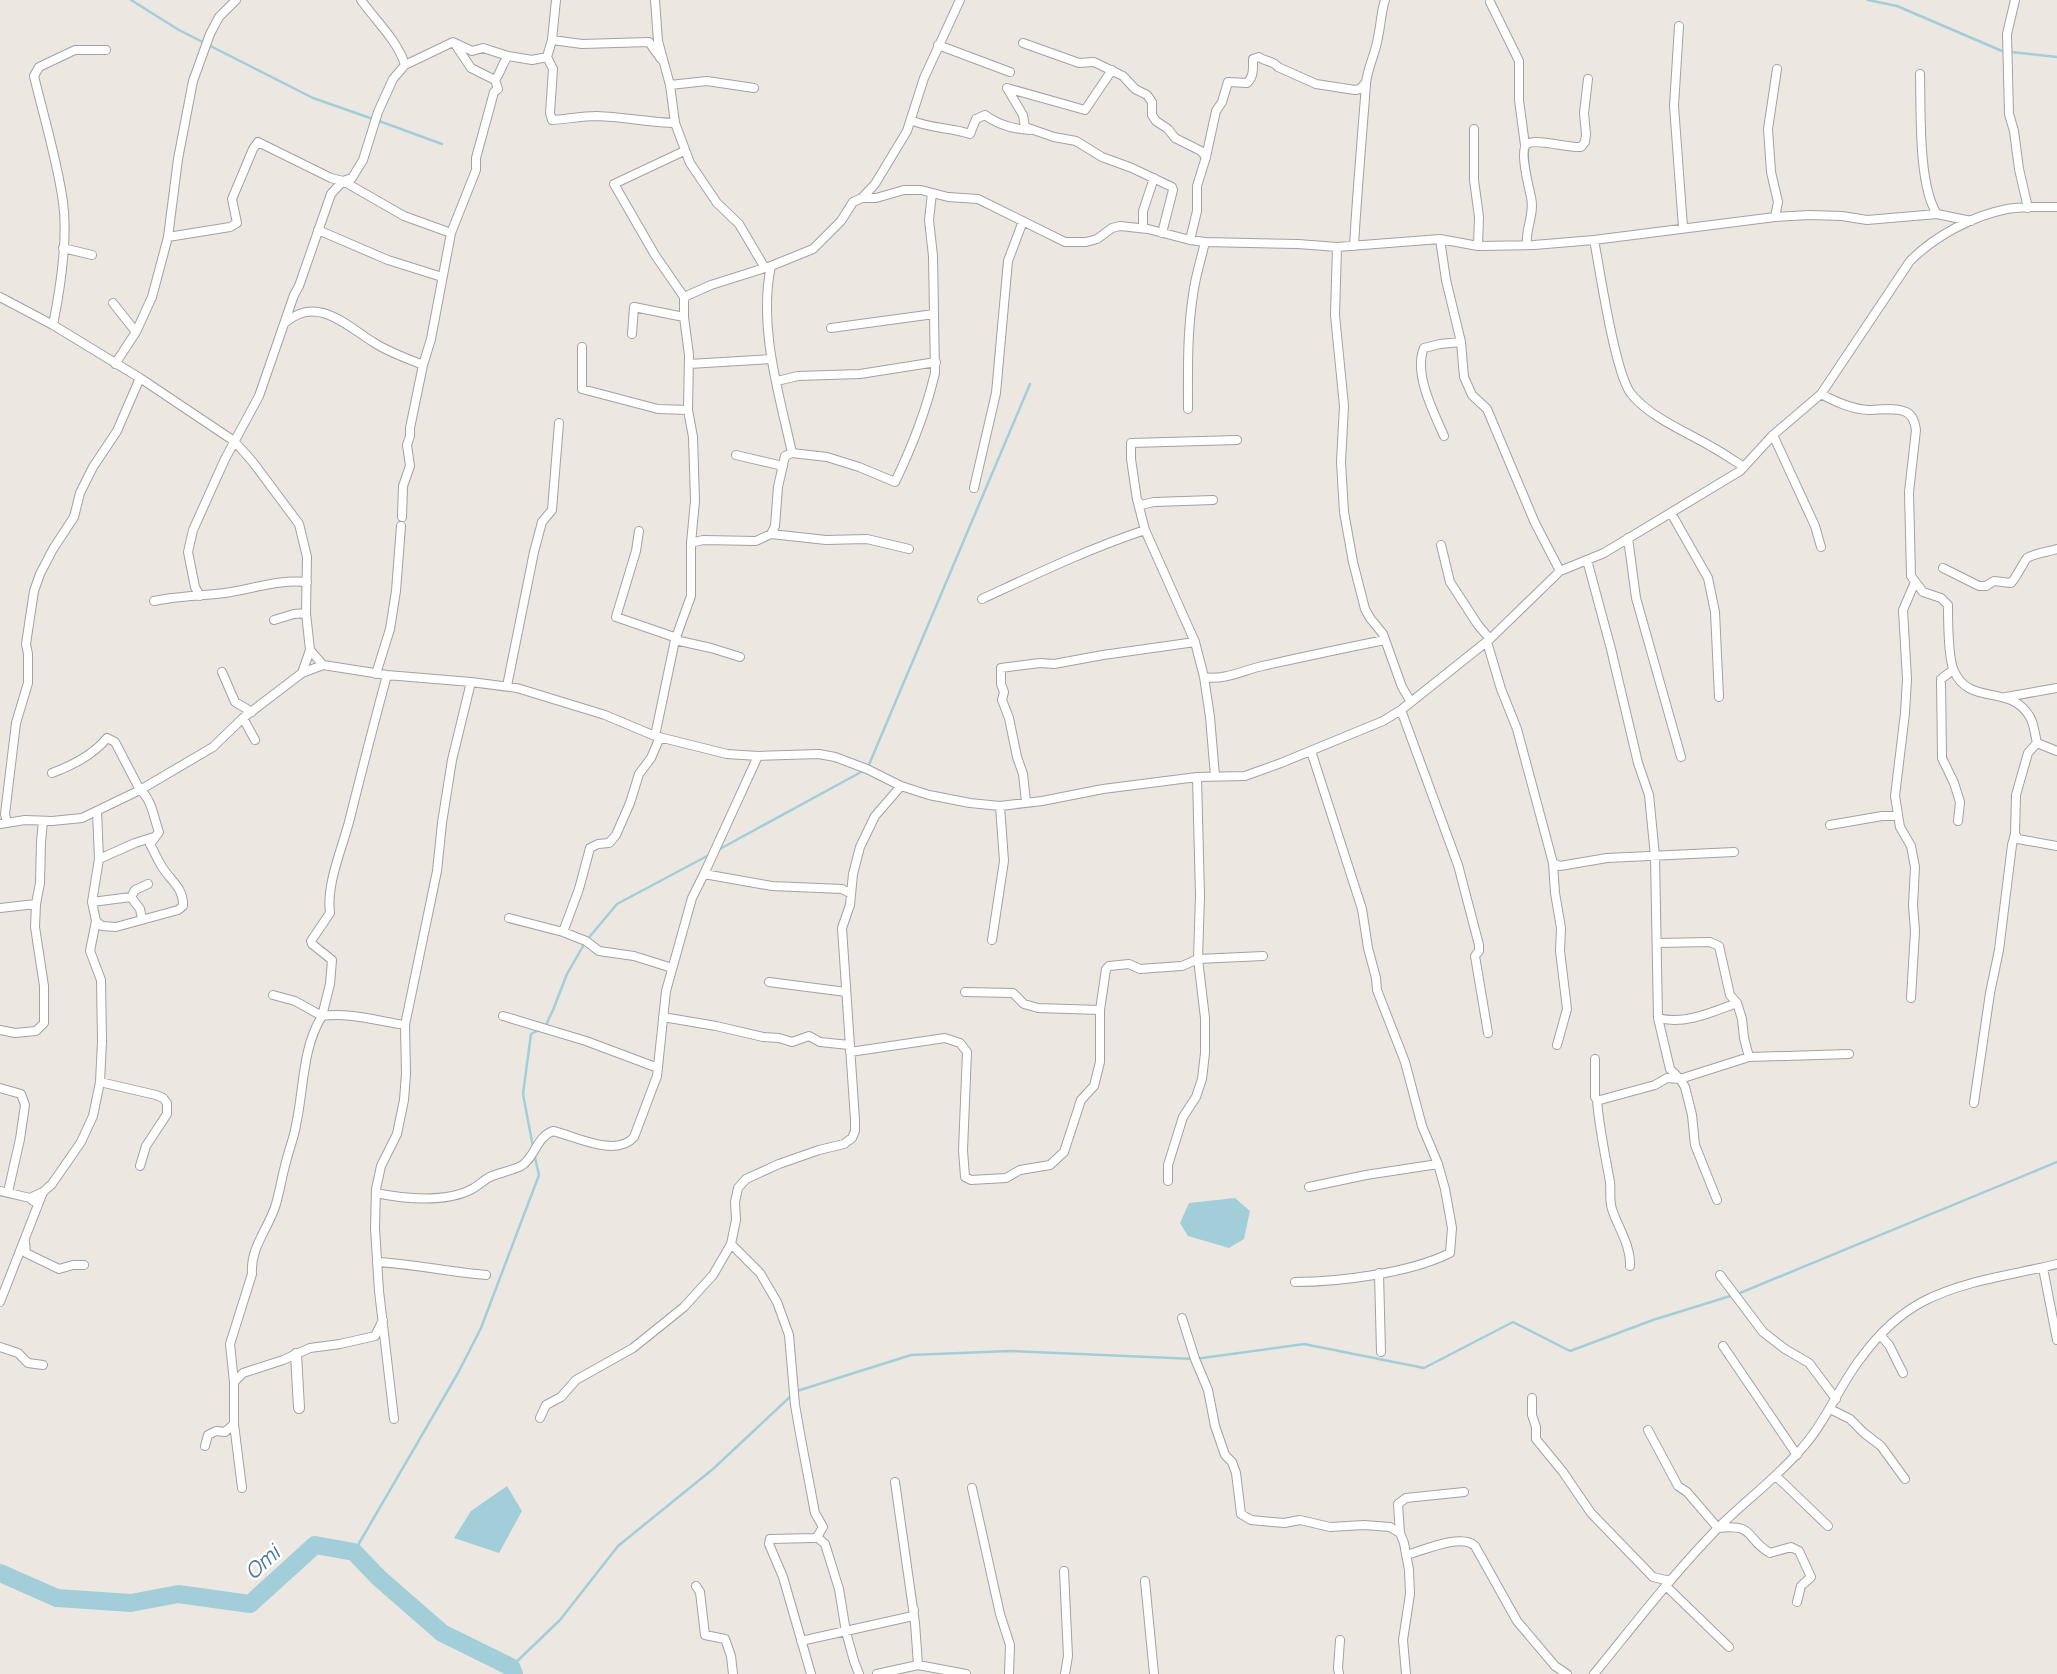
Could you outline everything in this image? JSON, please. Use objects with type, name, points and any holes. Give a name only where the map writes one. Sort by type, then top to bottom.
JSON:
[{"type":"street","points":[[115,364],[136,332],[152,297],[168,237],[178,159],[193,81],[219,17],[236,0]]},
{"type":"street","points":[[361,0],[403,57],[405,65]]},
{"type":"street","points":[[556,0],[552,40],[547,57],[553,69],[550,113],[552,120],[595,116],[675,123]]},
{"type":"street","points":[[655,0],[658,41],[670,85],[675,123],[690,163],[717,204],[738,224],[768,267],[766,291],[771,359],[792,453]]},
{"type":"street","points":[[684,297],[813,248],[841,221],[853,202],[862,198],[875,184],[911,120],[924,78],[960,0]]},
{"type":"street","points":[[1354,246],[1366,82],[1378,38],[1383,0]]},
{"type":"street","points":[[2015,0],[2007,34],[2009,114],[2028,208]]},
{"type":"street","points":[[1490,2],[1519,61],[1519,100],[1526,171],[1534,207],[1527,245]]},
{"type":"street","points":[[1679,26],[1674,106],[1683,227]]},
{"type":"street","points":[[552,40],[582,44],[649,42],[663,61]]},
{"type":"street","points":[[201,596],[195,587],[188,552],[193,530],[234,441],[259,396],[331,194],[343,181],[352,178],[363,160],[378,112],[393,79],[405,65],[453,42]]},
{"type":"street","points":[[453,42],[472,51],[483,48],[532,60],[547,57]]},
{"type":"street","points":[[402,517],[403,486],[410,466],[407,445],[451,233],[476,170],[476,158],[494,92],[498,89],[495,80],[471,68],[453,42]]},
{"type":"street","points":[[1023,43],[1079,63],[1094,62],[1123,76],[1135,89],[1147,95],[1152,102],[1152,115],[1156,121],[1175,138],[1201,151],[1206,157]]},
{"type":"street","points":[[938,45],[1010,72]]},
{"type":"street","points":[[53,325],[60,291],[63,205],[34,76],[38,68],[75,50],[106,50]]},
{"type":"street","points":[[495,80],[503,70],[503,63],[508,56]]},
{"type":"street","points":[[1190,240],[1197,211],[1197,186],[1216,111],[1222,102],[1228,82],[1249,82],[1253,76],[1253,59],[1259,57],[1275,62],[1315,84],[1355,90],[1360,89],[1366,82]]},
{"type":"street","points":[[1775,217],[1778,202],[1771,172],[1768,129],[1777,69]]},
{"type":"street","points":[[1112,70],[1085,110],[1007,88],[1023,115],[1025,127],[1076,141],[1102,157],[1172,187],[1162,233]]},
{"type":"street","points":[[1920,74],[1925,180],[1930,202],[1937,214]]},
{"type":"street","points":[[1525,145],[1543,142],[1581,147],[1586,134],[1584,113],[1588,79]]},
{"type":"street","points":[[670,85],[707,80],[754,88]]},
{"type":"street","points":[[911,120],[923,126],[955,129],[970,134],[976,118],[985,115],[1013,128],[1037,130]]},
{"type":"street","points":[[1474,129],[1478,246]]},
{"type":"street","points":[[168,237],[230,227],[237,223],[232,199],[258,142],[331,178],[343,181],[404,216],[451,233]]},
{"type":"street","points":[[563,932],[590,848],[609,843],[616,835],[639,774],[651,758],[676,639],[691,596],[691,543],[695,501],[684,297],[655,255],[614,184],[682,152]]},
{"type":"street","points":[[1143,228],[1143,211],[1154,178]]},
{"type":"street","points":[[862,198],[876,198],[904,190],[978,199],[1065,242],[1097,239],[1112,228],[1120,226],[1143,228],[1205,242],[1337,247],[1440,239],[1478,246],[1527,245],[1810,215],[1867,220],[1937,214],[1971,221]]},
{"type":"street","points":[[771,534],[775,526],[778,487],[785,456],[792,453],[827,457],[895,482],[909,454],[931,391],[936,362],[933,256],[929,220],[932,193]]},
{"type":"street","points":[[140,379],[117,431],[93,467],[80,493],[74,517],[52,549],[34,591],[26,644],[28,683],[16,723],[3,823],[82,818],[140,790],[213,747],[243,718],[302,673],[323,665],[376,674],[507,686],[564,701],[657,737],[727,754],[819,754],[835,757],[901,786],[929,795],[1000,806],[1197,777],[1245,776],[1383,721],[1401,710],[1488,640],[1560,571],[1604,553],[1744,467],[1773,435],[1815,402],[1910,261],[1925,246],[1971,221],[2008,209],[2057,207]]},
{"type":"street","points":[[974,488],[996,393],[1008,261],[1023,221]]},
{"type":"street","points":[[318,230],[388,260],[442,277]]},
{"type":"street","points":[[1440,239],[1446,280],[1461,342],[1464,377],[1472,396],[1487,409],[1535,523],[1560,571]]},
{"type":"street","points":[[1594,240],[1618,364],[1630,393],[1644,406],[1689,436],[1744,467]]},
{"type":"street","points":[[1188,409],[1187,357],[1193,295],[1205,242]]},
{"type":"street","points":[[1337,247],[1335,315],[1344,406],[1341,462],[1344,512],[1365,609],[1383,634],[1402,687],[1411,702]]},
{"type":"street","points":[[62,248],[92,255]]},
{"type":"street","points":[[0,297],[53,325],[140,379],[234,441],[253,461],[299,524],[307,557],[306,613],[310,650],[302,673]]},
{"type":"street","points":[[113,303],[136,332]]},
{"type":"street","points":[[632,334],[634,307],[684,317]]},
{"type":"street","points":[[284,324],[292,317],[317,311],[351,327],[374,343],[423,365]]},
{"type":"street","points":[[831,328],[934,314]]},
{"type":"street","points":[[1444,436],[1426,395],[1420,357],[1424,348],[1461,342]]},
{"type":"street","points":[[582,347],[582,389],[658,409],[688,410]]},
{"type":"street","points":[[689,364],[771,359]]},
{"type":"street","points":[[777,381],[798,376],[860,374],[936,362]]},
{"type":"street","points":[[1821,394],[1841,405],[1865,410],[1908,412],[1915,421],[1909,492],[1911,576],[1923,592],[1941,598],[1948,605],[1953,670],[1965,686],[1975,693],[2006,697],[2057,688]]},
{"type":"street","points":[[507,686],[534,552],[542,522],[552,510],[559,422]]},
{"type":"street","points":[[1773,435],[1815,526],[1821,547]]},
{"type":"street","points":[[1215,776],[1204,677],[1195,642],[1145,530],[1138,503],[1131,443],[1237,440]]},
{"type":"street","points":[[736,455],[783,466]]},
{"type":"street","points":[[1138,503],[1141,505],[1213,500]]},
{"type":"street","points":[[1671,513],[1708,578],[1715,612],[1719,697]]},
{"type":"street","points":[[376,674],[390,629],[401,526]]},
{"type":"street","points":[[982,599],[1059,563],[1145,530]]},
{"type":"street","points":[[639,531],[636,551],[616,617],[676,639],[740,657]]},
{"type":"street","points":[[691,543],[703,540],[756,541],[771,534],[826,540],[867,539],[909,549]]},
{"type":"street","points":[[1628,538],[1636,598],[1681,757]]},
{"type":"street","points":[[1441,545],[1450,582],[1488,640],[1500,689],[1517,729],[1553,863],[1567,1009],[1557,1045]]},
{"type":"street","points":[[1943,568],[1979,586],[1986,586],[1994,580],[2011,583],[2020,572],[2024,560],[2057,549]]},
{"type":"street","points":[[1587,560],[1638,763],[1647,783],[1655,856],[1658,1018],[1669,1073]]},
{"type":"street","points":[[154,601],[201,596],[290,580],[307,582]]},
{"type":"street","points":[[1911,998],[1916,931],[1913,905],[1915,867],[1911,846],[1900,827],[1895,796],[1907,679],[1903,610],[1915,582]]},
{"type":"street","points":[[274,621],[306,613]]},
{"type":"street","points":[[1204,677],[1224,676],[1385,640]]},
{"type":"street","points":[[1026,802],[1023,774],[1002,700],[1004,692],[1001,668],[1040,663],[1055,664],[1195,642]]},
{"type":"street","points":[[310,650],[323,665]]},
{"type":"street","points":[[1953,670],[1941,679],[1942,758],[1960,802],[1958,821]]},
{"type":"street","points":[[222,673],[235,702],[251,712]]},
{"type":"street","points":[[242,1488],[234,1424],[230,1344],[252,1274],[251,1264],[276,1202],[296,1126],[307,1057],[330,984],[332,960],[312,944],[311,940],[330,913],[329,902],[340,850],[350,821],[387,675]]},
{"type":"street","points":[[394,1419],[377,1262],[376,1193],[381,1166],[397,1134],[404,1100],[405,1025],[437,871],[452,760],[471,682]]},
{"type":"street","points":[[2006,697],[2029,715],[2038,743],[2057,751]]},
{"type":"street","points":[[1401,710],[1461,878],[1479,945],[1475,956],[1488,1032]]},
{"type":"street","points":[[243,718],[255,740]]},
{"type":"street","points":[[52,773],[99,748],[107,738],[116,742],[140,790],[150,802],[159,832],[150,844],[160,864],[179,889],[183,902],[183,906],[178,910],[116,927],[102,926],[96,921]]},
{"type":"street","points":[[1974,1103],[2015,834],[2016,795],[2028,753],[2038,743]]},
{"type":"street","points":[[1295,1282],[1325,1282],[1391,1272],[1450,1253],[1452,1228],[1438,1164],[1422,1126],[1405,1062],[1377,990],[1362,909],[1311,751]]},
{"type":"street","points":[[376,1193],[423,1198],[470,1190],[493,1175],[522,1166],[546,1133],[553,1131],[602,1146],[615,1147],[629,1143],[634,1137],[657,1076],[666,991],[692,898],[758,756]]},
{"type":"street","points":[[1168,1181],[1168,1165],[1184,1116],[1196,1097],[1202,1079],[1205,1053],[1205,1018],[1198,959],[1200,896],[1197,777]]},
{"type":"street","points":[[540,1418],[545,1405],[561,1397],[576,1380],[633,1348],[684,1307],[712,1275],[731,1244],[738,1188],[746,1179],[779,1164],[844,1144],[852,1138],[855,1120],[842,929],[850,905],[853,874],[860,847],[875,816],[901,786]]},
{"type":"street","points":[[992,940],[1004,861],[1000,806]]},
{"type":"street","points":[[30,1198],[52,1184],[81,1142],[93,1116],[100,1082],[101,981],[90,951],[96,921],[92,902],[99,859],[97,811]]},
{"type":"street","points":[[1830,825],[1897,816]]},
{"type":"street","points":[[0,1030],[15,1033],[36,1031],[44,1023],[44,986],[36,926],[43,821]]},
{"type":"street","points":[[2015,834],[2018,839],[2057,846]]},
{"type":"street","points":[[99,859],[154,837]]},
{"type":"street","points":[[1553,863],[1560,866],[1607,858],[1734,852]]},
{"type":"street","points":[[704,874],[772,886],[842,889],[851,894]]},
{"type":"street","points":[[131,897],[135,890],[148,884]]},
{"type":"street","points":[[131,897],[140,909],[142,919]]},
{"type":"street","points":[[92,902],[131,897]]},
{"type":"street","points":[[0,908],[36,904]]},
{"type":"street","points":[[509,919],[563,932],[586,941],[599,951],[634,956],[672,968]]},
{"type":"street","points":[[1657,943],[1710,942],[1720,946],[1730,995],[1737,1003],[1742,1019],[1749,1057]]},
{"type":"street","points":[[663,1017],[792,1042],[809,1036],[820,1042],[850,1048],[945,1038],[960,1043],[967,1052],[963,1138],[965,1177],[971,1180],[993,1180],[1006,1178],[1020,1170],[1050,1165],[1064,1153],[1081,1100],[1094,1086],[1100,1062],[1100,1010],[1106,969],[1109,966],[1129,964],[1140,969],[1182,966],[1198,959],[1263,956]]},
{"type":"street","points":[[769,982],[846,992]]},
{"type":"street","points":[[965,992],[1013,993],[1024,1004],[1038,1008],[1100,1010]]},
{"type":"street","points":[[273,995],[295,1001],[322,1016],[344,1015],[405,1025]]},
{"type":"street","points":[[1658,1018],[1670,1021],[1700,1016],[1737,1003]]},
{"type":"street","points":[[503,1016],[586,1041],[658,1068]]},
{"type":"street","points":[[1680,1079],[1749,1057],[1849,1054]]},
{"type":"street","points":[[1594,1059],[1594,1097],[1597,1100],[1599,1128],[1611,1186],[1611,1206],[1625,1238],[1630,1266]]},
{"type":"street","points":[[1669,1073],[1680,1079],[1685,1087],[1692,1115],[1695,1145],[1717,1200]]},
{"type":"street","points":[[1597,1100],[1655,1085],[1669,1073]]},
{"type":"street","points":[[100,1082],[156,1095],[167,1103],[167,1114],[146,1146],[140,1166]]},
{"type":"street","points":[[0,1088],[21,1094],[25,1105],[20,1139],[4,1191],[30,1198],[38,1206]]},
{"type":"street","points":[[1309,1187],[1438,1164]]},
{"type":"street","points":[[0,1302],[43,1192]]},
{"type":"street","points":[[25,1239],[26,1253],[59,1269],[84,1265]]},
{"type":"street","points":[[731,1244],[760,1273],[777,1302],[789,1335],[801,1439],[815,1513],[823,1527],[817,1536]]},
{"type":"street","points":[[377,1262],[486,1275]]},
{"type":"street","points":[[1594,1674],[1718,1528],[1797,1455],[1814,1435],[1860,1358],[1898,1319],[1923,1302],[1954,1289],[2057,1264]]},
{"type":"street","points":[[2043,1268],[2057,1340]]},
{"type":"street","points":[[1379,1273],[1381,1352]]},
{"type":"street","points":[[1720,1275],[1745,1305],[1754,1322],[1785,1349],[1808,1363],[1836,1399]]},
{"type":"street","points":[[1182,1318],[1208,1390],[1214,1426],[1225,1455],[1236,1472],[1241,1514],[1251,1520],[1300,1520],[1330,1527],[1390,1527],[1400,1533]]},
{"type":"street","points":[[234,1382],[243,1373],[310,1348],[375,1336],[383,1320]]},
{"type":"street","points":[[1880,1335],[1889,1345],[1903,1373]]},
{"type":"street","points":[[1723,1346],[1797,1455]]},
{"type":"street","points":[[0,1347],[18,1353],[27,1363],[43,1365]]},
{"type":"street","points":[[296,1354],[299,1408]]},
{"type":"street","points":[[1532,1398],[1536,1439],[1591,1513],[1653,1577],[1668,1584],[1728,1647]]},
{"type":"street","points":[[1830,1409],[1850,1419],[1881,1446],[1905,1479]]},
{"type":"street","points":[[205,1446],[208,1434],[225,1432],[234,1424]]},
{"type":"street","points":[[1648,1430],[1678,1486],[1687,1492],[1718,1528]]},
{"type":"street","points":[[1776,1476],[1828,1526]]},
{"type":"street","points":[[895,1482],[914,1610],[913,1669]]},
{"type":"street","points":[[972,1488],[1000,1614],[1010,1645],[1009,1674]]},
{"type":"street","points":[[1406,1674],[1403,1640],[1410,1594],[1407,1555],[1400,1533],[1398,1504],[1406,1498],[1464,1492]]},
{"type":"street","points":[[1718,1528],[1738,1526],[1752,1534],[1758,1546],[1770,1553],[1791,1547],[1799,1551],[1811,1577],[1801,1586],[1797,1602]]},
{"type":"street","points":[[811,1674],[780,1569],[769,1544],[770,1539],[817,1536],[825,1544],[839,1589],[853,1661],[859,1674]]},
{"type":"street","points":[[1407,1555],[1458,1540],[1471,1542],[1517,1621],[1555,1666],[1567,1674]]},
{"type":"street","points":[[1064,1571],[1068,1656],[1065,1674]]},
{"type":"street","points":[[1145,1581],[1154,1674]]},
{"type":"street","points":[[696,1586],[700,1592],[705,1635],[725,1639],[733,1674]]},
{"type":"street","points":[[801,1641],[912,1616],[914,1610]]},
{"type":"street","points":[[1339,1674],[1340,1640]]},
{"type":"street","points":[[877,1674],[913,1669],[966,1674]]},
{"type":"water","points":[[1235,1198],[1250,1211],[1244,1239],[1229,1248],[1188,1236],[1180,1223],[1189,1203]]},
{"type":"water","points":[[507,1486],[522,1511],[499,1553],[454,1538],[471,1511]]},
{"type":"waterway","points":[[131,0],[179,30],[313,98],[373,119]]},
{"type":"waterway","points":[[1868,0],[1897,6],[2002,51],[2057,57]]},
{"type":"waterway","points":[[379,121],[442,144]]},
{"type":"waterway","points":[[868,767],[1030,384]]},
{"type":"waterway","points":[[718,850],[863,771]]},
{"type":"waterway","points":[[545,1027],[567,974],[586,941],[617,904],[709,855]]},
{"type":"waterway","points":[[533,1147],[523,1094],[531,1034],[539,1030]]},
{"type":"waterway","points":[[354,1552],[458,1373],[481,1328],[539,1175],[534,1153]]},
{"type":"waterway","points":[[797,1391],[911,1355],[1010,1351],[1195,1359],[1304,1344],[1424,1368],[1513,1322],[1570,1351],[1653,1320],[1740,1293],[2057,1162]]},
{"type":"waterway","points":[[511,1667],[560,1620],[618,1546],[713,1469],[792,1395]]},
{"type":"waterway","name":"Omi","points":[[0,1573],[57,1598],[131,1603],[178,1594],[250,1604],[315,1545],[354,1552],[379,1578],[442,1633],[511,1667],[514,1674]]}]
